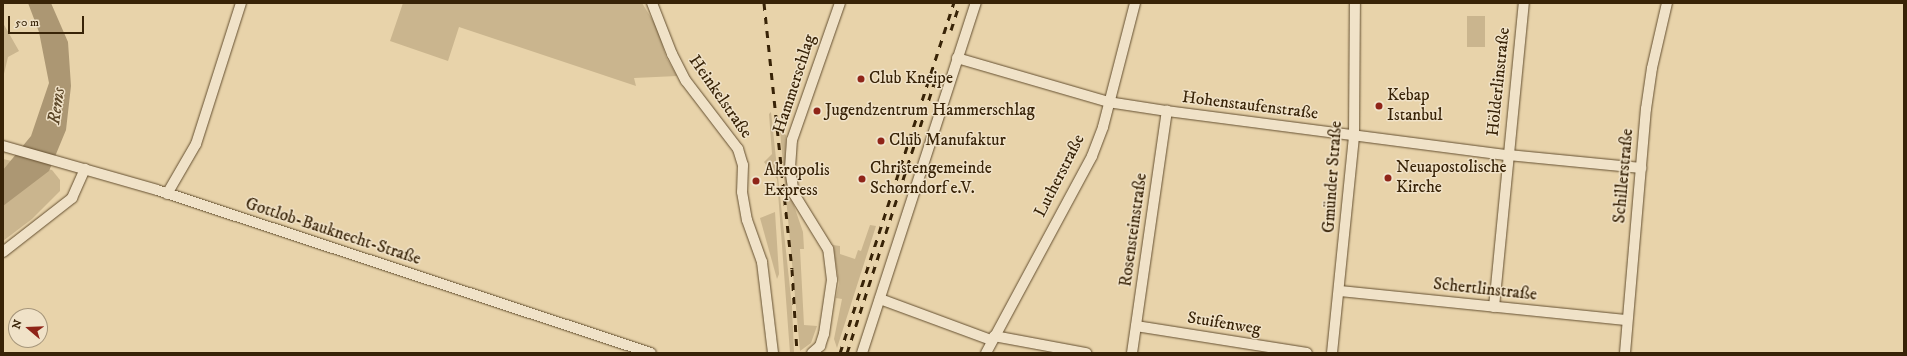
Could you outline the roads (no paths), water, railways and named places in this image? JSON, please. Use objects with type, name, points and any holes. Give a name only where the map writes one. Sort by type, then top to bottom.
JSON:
[{"type":"street","points":[[167,194],[196,144],[241,3]]},
{"type":"street","name":"Heinkelstraße","points":[[652,3],[672,54],[686,81],[738,149],[744,165],[742,192],[747,220],[762,262],[773,353]]},
{"type":"street","name":"Hammerschlag","points":[[812,353],[820,346],[824,334],[832,280],[828,249],[794,194],[790,168],[792,140],[840,3]]},
{"type":"street","points":[[862,353],[976,3]]},
{"type":"street","name":"Lutherstraße","points":[[986,353],[1092,156],[1103,127],[1108,102],[1135,3]]},
{"type":"street","name":"Gmünder Straße","points":[[1332,353],[1340,291],[1354,135],[1356,3]]},
{"type":"street","name":"Hölderlinstraße","points":[[1494,307],[1524,3]]},
{"type":"street","name":"Schillerstraße","points":[[1625,353],[1626,320],[1652,68],[1667,3]]},
{"type":"street","name":"Hohenstaufenstraße","points":[[957,58],[1108,102],[1508,155],[1641,168]]},
{"type":"street","name":"Rosensteinstraße","points":[[1132,353],[1167,111]]},
{"type":"street","name":"Gottlob-Bauknecht-Straße","points":[[6,146],[167,194],[651,353]]},
{"type":"street","points":[[3,252],[72,198],[85,169]]},
{"type":"street","name":"Schertlinstraße","points":[[1340,291],[1626,320]]},
{"type":"street","points":[[880,299],[993,338],[1086,353]]},
{"type":"street","name":"Stuifenweg","points":[[1136,326],[1306,353]]},
{"type":"water","name":"Rems","points":[[28,3],[51,3],[68,42],[71,86],[66,130],[49,171],[3,206],[3,170],[31,136],[49,83],[39,32]]},
{"type":"railway","points":[[764,3],[792,269],[797,353]]},
{"type":"railway","points":[[840,353],[954,3]]},
{"type":"railway","points":[[951,30],[960,3]]},
{"type":"railway","points":[[847,353],[935,81]]},
{"type":"place","name":"Club Kneipe","points":[[861,79]]},
{"type":"place","name":"Kebap Istanbul","points":[[1379,106]]},
{"type":"place","name":"Jugendzentrum Hammerschlag","points":[[817,111]]},
{"type":"place","name":"Club Manufaktur","points":[[881,141]]},
{"type":"place","name":"Neuapostolische Kirche","points":[[1388,178]]},
{"type":"place","name":"Christengemeinde Schorndorf e.V.","points":[[862,179]]},
{"type":"place","name":"Akropolis Express","points":[[756,181]]}]
